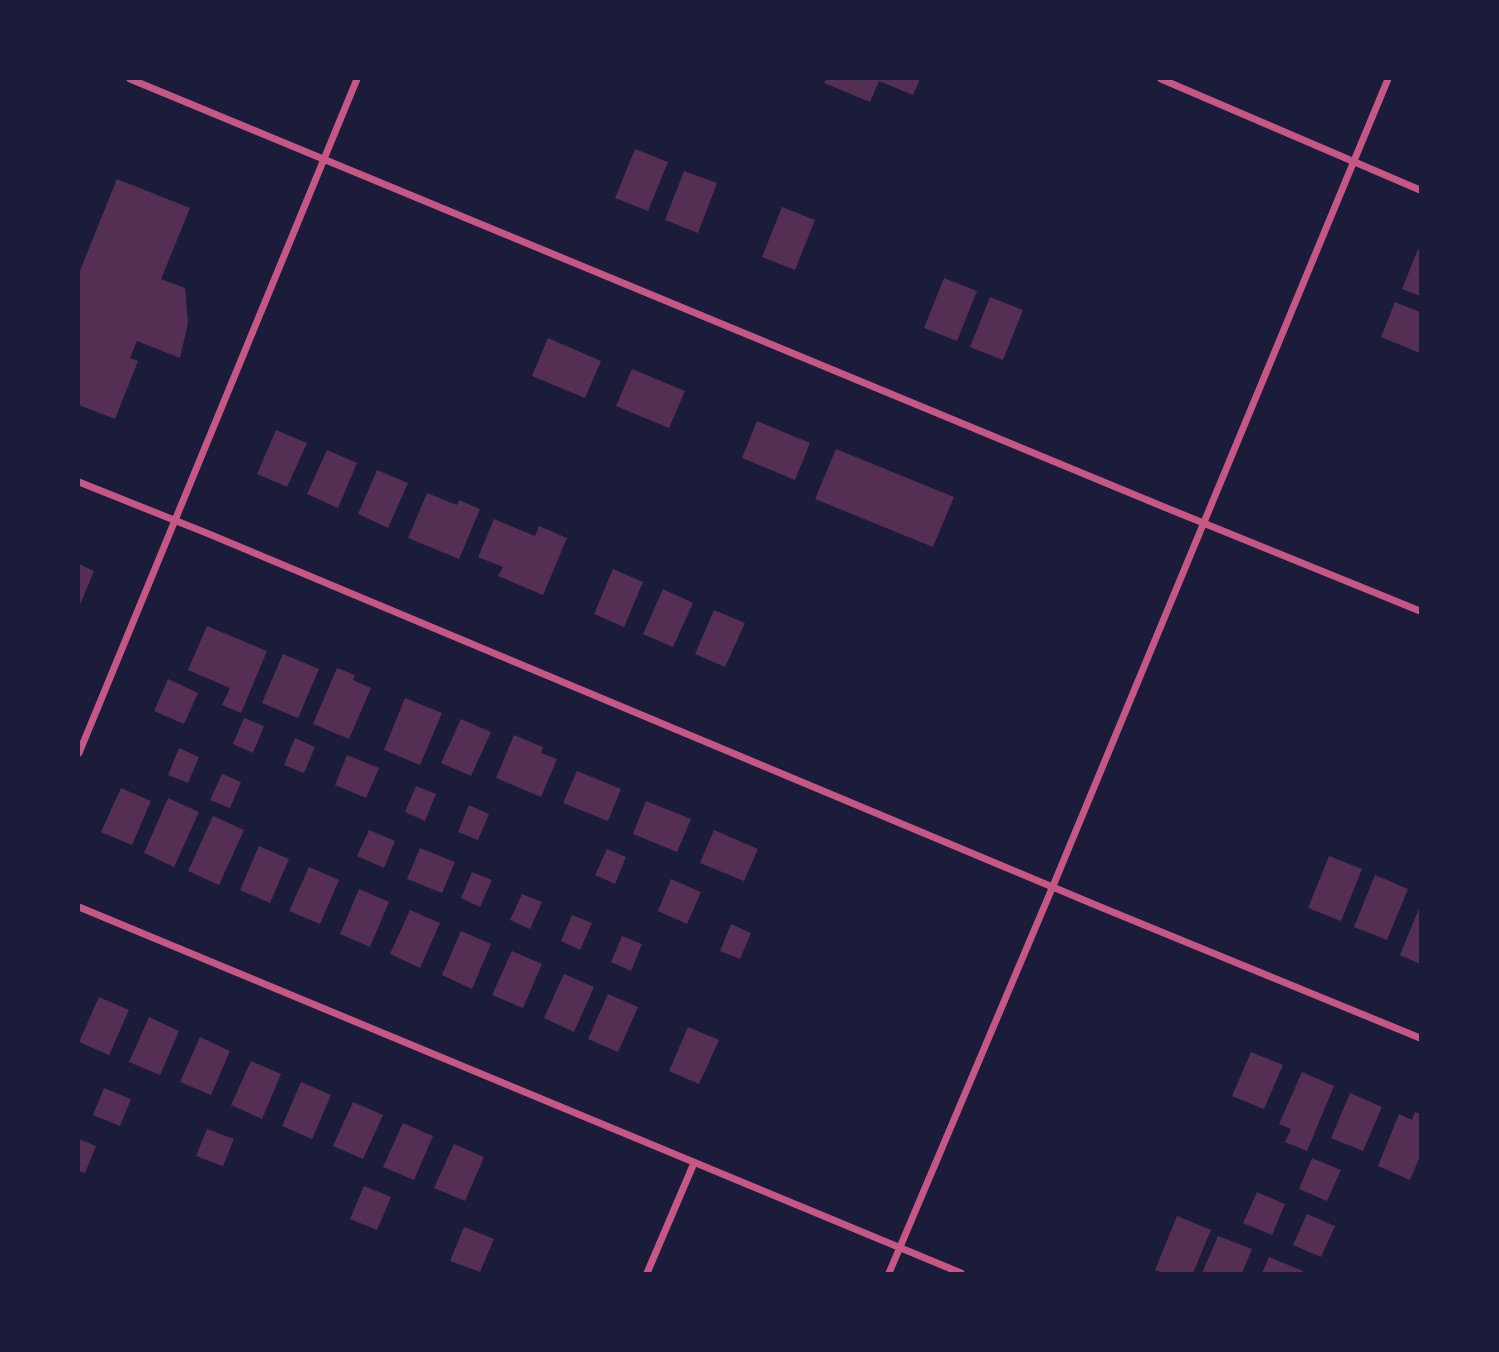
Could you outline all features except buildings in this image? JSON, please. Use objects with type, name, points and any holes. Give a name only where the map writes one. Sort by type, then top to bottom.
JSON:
[{"type":"street","points":[[130,79],[1420,611]]},
{"type":"street","points":[[79,754],[357,79]]},
{"type":"street","points":[[1161,79],[1420,190]]},
{"type":"street","points":[[889,1273],[1388,79]]},
{"type":"street","points":[[79,482],[1420,1038]]},
{"type":"street","points":[[79,907],[961,1273]]},
{"type":"street","points":[[647,1273],[694,1163]]}]
